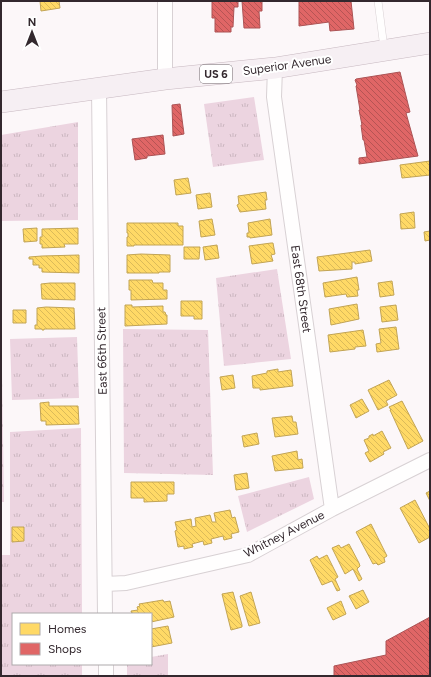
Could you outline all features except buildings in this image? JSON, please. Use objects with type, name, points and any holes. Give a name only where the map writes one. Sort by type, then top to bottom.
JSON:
[{"type":"main road","name":"Superior Avenue","points":[[1,102],[165,79],[275,68],[430,43]]},
{"type":"street","points":[[165,1],[165,79]]},
{"type":"street","name":"East 68th Street","points":[[275,68],[274,97],[332,509]]},
{"type":"street","name":"East 66th Street","points":[[99,89],[105,613]]},
{"type":"street","name":"Whitney Avenue","points":[[105,584],[126,583],[248,555],[332,509],[430,460]]},
{"type":"street","points":[[106,665],[106,676]]},
{"type":"lane","points":[[378,1],[384,51]]},
{"type":"green space","points":[[254,97],[264,160],[213,167],[204,104]]},
{"type":"green space","points":[[78,122],[78,220],[1,221],[1,135]]},
{"type":"green space","points":[[277,269],[291,359],[224,366],[216,278]]},
{"type":"green space","points":[[123,329],[208,330],[213,475],[124,473]]},
{"type":"green space","points":[[77,337],[79,398],[12,400],[10,339]]},
{"type":"green space","points":[[2,371],[4,502],[1,502]]},
{"type":"green space","points":[[81,428],[82,613],[12,613],[12,665],[82,665],[82,676],[1,676],[1,555],[10,555],[10,432]]},
{"type":"green space","points":[[309,477],[314,499],[247,532],[238,496]]},
{"type":"green space","points":[[168,654],[168,676],[127,676],[127,665],[152,665],[152,657]]}]
